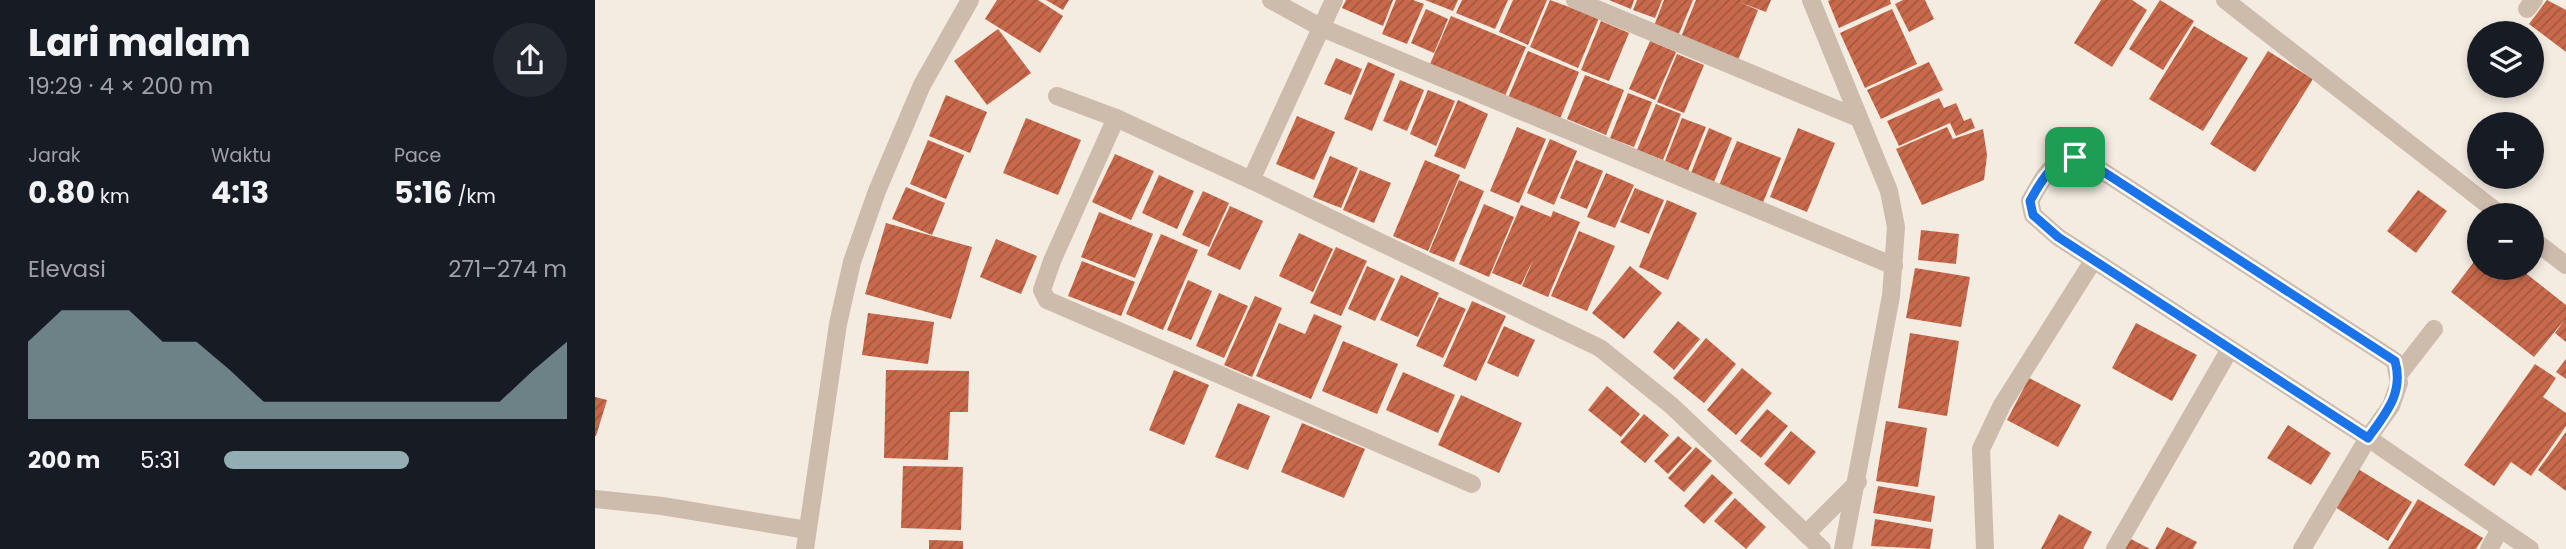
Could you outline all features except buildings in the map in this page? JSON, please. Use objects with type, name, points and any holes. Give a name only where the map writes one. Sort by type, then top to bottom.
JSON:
[{"type":"street","points":[[805,549],[836,337],[852,262],[877,191],[922,85],[970,0]]},
{"type":"street","points":[[1271,0],[1322,28],[1894,265]]},
{"type":"street","points":[[1251,180],[1334,0]]},
{"type":"street","points":[[1575,0],[1858,118]]},
{"type":"street","points":[[1811,0],[1894,209],[1896,227],[1891,296],[1843,549]]},
{"type":"street","points":[[2224,0],[2486,203]]},
{"type":"street","points":[[1056,96],[1116,118],[1251,180],[1600,348],[1672,406],[1822,549]]},
{"type":"street","points":[[1116,118],[1052,261],[1042,290],[1047,300],[1472,484]]},
{"type":"street","points":[[2399,374],[2395,361],[2383,351],[2093,165],[2075,157],[2063,160],[2047,172],[2030,201],[2033,215],[2058,237],[2368,438],[2530,549]]},
{"type":"street","points":[[2544,248],[2566,265]]},
{"type":"street","points":[[1985,549],[1981,449],[2002,405],[2093,261]]},
{"type":"street","points":[[2302,549],[2368,438],[2391,406],[2399,374],[2434,329]]},
{"type":"street","points":[[2115,549],[2230,349]]},
{"type":"street","points":[[1806,534],[1858,481]]},
{"type":"street","points":[[595,499],[662,506],[807,530]]},
{"type":"street","points":[[2489,549],[2500,529]]},
{"type":"route","points":[[2075,157],[2093,165],[2395,361],[2399,374],[2397,392],[2391,406],[2368,438],[2093,261],[2041,223],[2033,215],[2030,201],[2047,172],[2063,160],[2075,157]]}]
